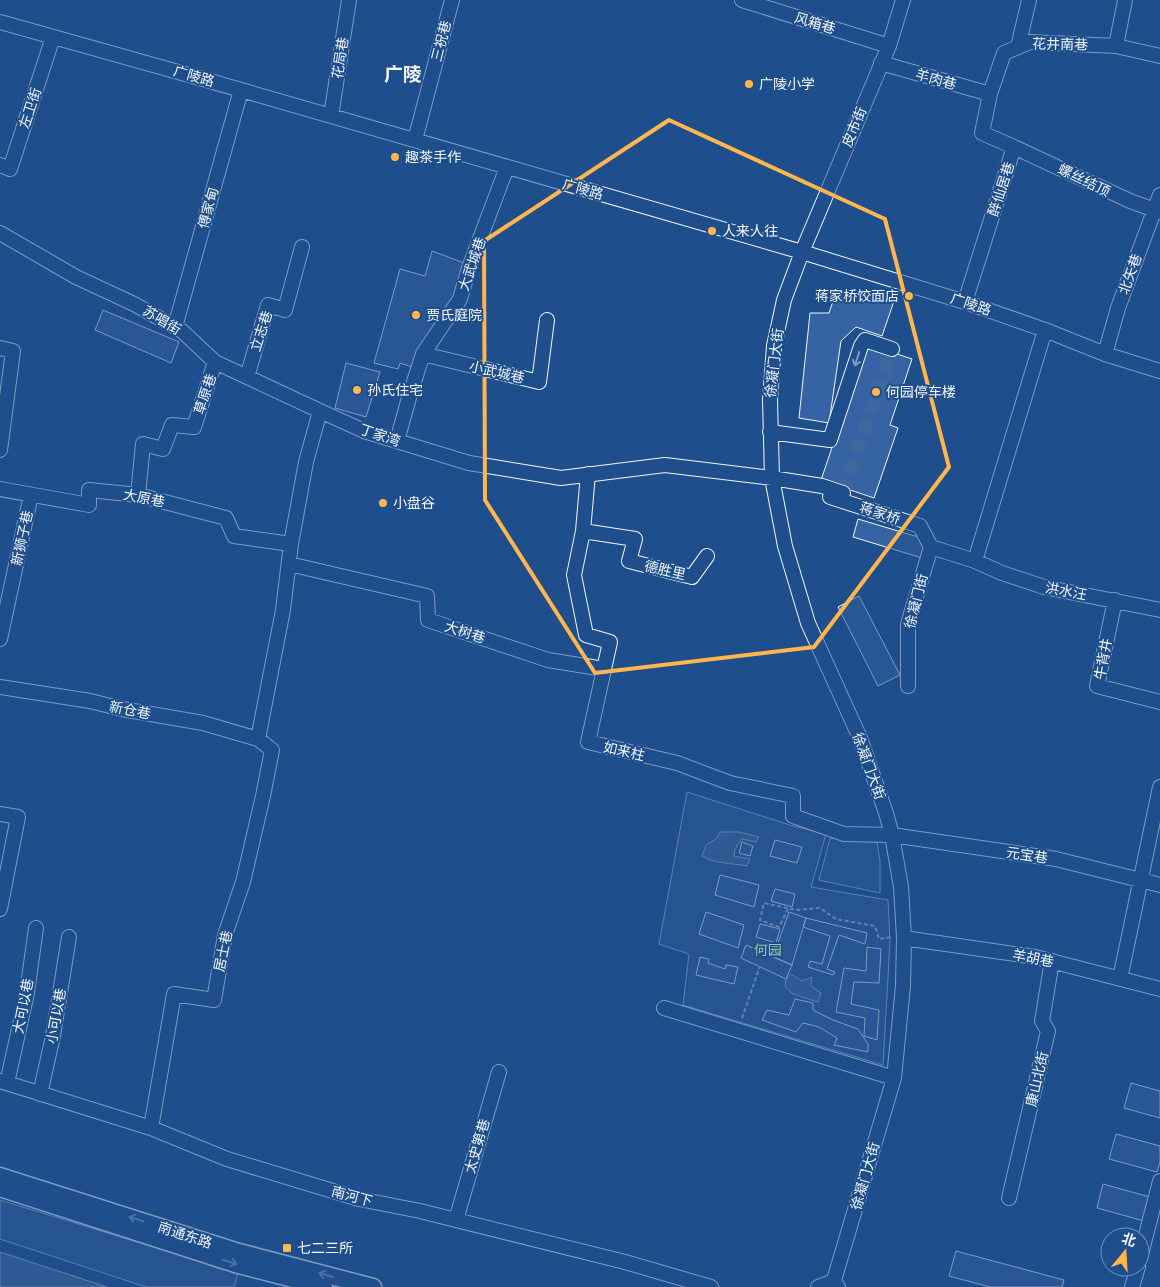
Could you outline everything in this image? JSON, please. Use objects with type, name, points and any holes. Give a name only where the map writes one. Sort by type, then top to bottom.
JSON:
[{"type":"main road","name":"南通东路","points":[[0,1176],[239,1252],[373,1287]]},
{"type":"main road","name":"南通东路","points":[[0,1188],[236,1264],[324,1287]]},
{"type":"street","name":"花局巷","points":[[331,116],[349,0]]},
{"type":"street","name":"三祝巷","points":[[415,140],[452,0]]},
{"type":"street","name":"风箱巷","points":[[742,0],[889,46]]},
{"type":"street","name":"皮市街","points":[[802,252],[889,46],[903,0]]},
{"type":"street","points":[[1018,47],[1029,0]]},
{"type":"street","points":[[1116,46],[1125,0]]},
{"type":"street","name":"广陵路","points":[[0,22],[802,252],[964,302],[1045,330],[1105,354],[1160,371]]},
{"type":"street","name":"左卫街","points":[[0,165],[10,169],[53,37]]},
{"type":"street","name":"花井南巷","points":[[990,94],[1004,53],[1030,42],[1116,46],[1160,56]]},
{"type":"street","name":"羊肉巷","points":[[881,63],[990,94]]},
{"type":"street","name":"傅家甸","points":[[176,327],[241,90]]},
{"type":"street","name":"醉仙居巷","points":[[964,302],[1014,146],[982,133],[990,94]]},
{"type":"street","name":"螺丝结顶","points":[[1014,146],[1130,201],[1158,211]]},
{"type":"street","name":"大武城巷","points":[[397,441],[423,354],[460,299],[468,268],[507,167]]},
{"type":"street","name":"北矢巷","points":[[1105,354],[1134,261],[1158,211],[1160,195]]},
{"type":"street","name":"苏唱街","points":[[0,234],[76,277],[134,304],[176,327],[216,362],[320,411]]},
{"type":"street","name":"立志巷","points":[[247,377],[268,305],[285,310],[302,247]]},
{"type":"street","name":"徐凝门大街","points":[[802,252],[784,300],[774,346],[770,399],[772,478],[785,546],[808,623],[860,738],[892,835],[901,887],[904,938],[894,1078],[835,1285]]},
{"type":"street","name":"小武城巷","points":[[423,354],[539,382],[547,320]]},
{"type":"street","points":[[930,547],[975,561],[1045,330]]},
{"type":"street","points":[[770,432],[830,440],[861,346],[865,340],[892,349]]},
{"type":"street","points":[[0,348],[13,350],[0,450]]},
{"type":"street","name":"草原巷","points":[[138,495],[143,444],[163,448],[172,426],[194,426],[216,362]]},
{"type":"street","points":[[258,739],[283,610],[291,544],[306,462],[320,411]]},
{"type":"street","name":"丁家湾","points":[[320,411],[364,431],[468,463],[562,478],[665,465],[772,478]]},
{"type":"street","name":"如来柱","points":[[588,474],[583,531],[574,575],[586,635],[610,642],[588,742],[677,763],[730,784],[794,796],[793,816],[844,834],[892,835]]},
{"type":"street","points":[[772,478],[822,486],[843,494]]},
{"type":"street","name":"蒋家桥","points":[[772,478],[920,526],[930,547]]},
{"type":"street","name":"大原巷","points":[[0,489],[89,505],[89,490],[138,495],[226,518],[234,536],[291,544]]},
{"type":"street","name":"新狮子巷","points":[[0,639],[31,495]]},
{"type":"street","name":"德胜里","points":[[583,531],[635,539],[629,561],[692,577],[707,556]]},
{"type":"street","name":"徐凝门街","points":[[908,686],[908,624],[930,547]]},
{"type":"street","name":"洪水汪","points":[[975,561],[1002,573],[1044,587],[1160,610]]},
{"type":"street","name":"大树巷","points":[[289,564],[427,596],[428,620],[548,660],[604,669]]},
{"type":"street","name":"牛背井","points":[[1115,600],[1097,686],[1160,702]]},
{"type":"street","name":"新仓巷","points":[[0,687],[90,701],[122,709],[203,723],[258,739]]},
{"type":"street","name":"居士巷","points":[[151,1128],[174,994],[214,1000],[225,935],[243,882],[272,750],[258,739]]},
{"type":"street","points":[[1120,978],[1160,787]]},
{"type":"street","points":[[0,814],[18,817],[0,909]]},
{"type":"street","name":"元宝巷","points":[[892,835],[1056,859],[1160,885]]},
{"type":"street","name":"大可以巷","points":[[4,1082],[27,993],[36,928]]},
{"type":"street","name":"小可以巷","points":[[40,1094],[53,1036],[68,937]]},
{"type":"street","name":"羊胡巷","points":[[904,938],[1035,957],[1160,989]]},
{"type":"street","name":"康山北街","points":[[1009,1198],[1048,1031],[1042,1021],[1052,961]]},
{"type":"street","points":[[664,1008],[894,1078]]},
{"type":"street","name":"太史第巷","points":[[456,1220],[499,1072]]},
{"type":"street","name":"南河下","points":[[4,1082],[151,1128],[227,1159],[359,1199],[456,1220],[625,1262],[711,1287]]},
{"type":"street","points":[[1148,1227],[1160,1181]]},
{"type":"street","points":[[818,1287],[835,1285]]},
{"type":"path","points":[[788,908],[779,927],[760,920],[764,903],[788,908],[796,910],[820,908],[836,919],[875,926],[879,939],[890,937]]},
{"type":"path","points":[[738,1030],[760,966]]},
{"type":"highlighted area","points":[[669,120],[885,219],[949,467],[814,647],[595,673],[485,500],[484,241]]},
{"type":"shaded area","name":"何园","points":[[687,792],[793,826],[826,834],[811,887],[888,900],[890,942],[883,1065],[683,1005],[689,954],[659,944]]},
{"type":"shaded area","points":[[720,832],[739,832],[759,837],[756,842],[742,839],[735,849],[734,856],[750,859],[747,866],[718,862],[702,856],[706,845],[717,838]]},
{"type":"shaded area","points":[[830,838],[877,842],[880,861],[880,893],[819,880]]},
{"type":"shaded area","points":[[791,974],[802,981],[812,977],[811,986],[821,993],[818,1002],[793,994],[785,987],[786,979]]},
{"type":"shaded area","points":[[0,1200],[238,1273],[234,1287],[146,1287],[0,1239]]},
{"type":"shaded area","points":[[0,1252],[107,1287],[0,1287]]},
{"type":"building","name":"贾氏庭院","points":[[432,251],[467,264],[453,304],[415,368],[400,363],[398,369],[374,363],[400,269],[425,276]]},
{"type":"building","points":[[859,289],[894,301],[882,336],[856,327],[841,341],[829,423],[799,418],[810,313],[829,313],[832,304],[839,297],[856,298]]},
{"type":"building","points":[[103,310],[179,342],[171,363],[95,330]]},
{"type":"building","name":"何园停车楼","points":[[867,344],[912,359],[890,425],[898,428],[874,498],[821,480]]},
{"type":"building","name":"孙氏住宅","points":[[346,363],[380,372],[366,417],[335,408]]},
{"type":"building","points":[[858,519],[928,540],[922,558],[853,537]]},
{"type":"building","points":[[859,596],[900,675],[878,686],[838,607]]},
{"type":"building","points":[[775,840],[802,847],[797,863],[770,856]]},
{"type":"building","points":[[742,842],[753,846],[750,856],[739,853]]},
{"type":"building","points":[[720,875],[759,885],[754,907],[715,895]]},
{"type":"building","points":[[775,889],[795,894],[792,907],[771,901]]},
{"type":"building","points":[[706,912],[744,925],[738,948],[699,934]]},
{"type":"building","points":[[789,912],[806,918],[792,965],[773,957]]},
{"type":"building","points":[[806,918],[867,933],[865,944],[839,935],[827,969],[835,972],[833,975],[808,967],[810,961],[822,964],[830,936],[803,927]]},
{"type":"building","points":[[760,924],[780,929],[776,943],[756,937]]},
{"type":"building","points":[[746,945],[792,965],[786,979],[741,958]]},
{"type":"building","points":[[867,947],[881,949],[879,983],[854,982],[851,1004],[879,1010],[877,1040],[864,1036],[865,1018],[836,1012],[844,968],[866,971]]},
{"type":"building","points":[[700,957],[709,959],[708,963],[725,969],[726,965],[738,967],[734,984],[696,975]]},
{"type":"building","points":[[795,999],[813,1003],[813,1010],[858,1029],[868,1044],[868,1052],[834,1045],[837,1038],[819,1027],[803,1023],[796,1032],[762,1020],[767,1010],[789,1015]]},
{"type":"building","points":[[1131,1083],[1160,1091],[1160,1118],[1124,1108]]},
{"type":"building","points":[[1116,1134],[1160,1146],[1160,1162],[1157,1172],[1109,1159]]},
{"type":"building","points":[[1103,1184],[1150,1197],[1144,1221],[1097,1208]]},
{"type":"building","points":[[956,1251],[1064,1280],[1062,1287],[990,1287],[949,1276]]},
{"type":"tunnel","points":[[843,493],[892,349]]},
{"type":"place","name":"广陵小学","points":[[749,84]]},
{"type":"place","name":"趣茶手作","points":[[395,157]]},
{"type":"place","name":"人来人往","points":[[712,231]]},
{"type":"place","name":"蒋家桥饺面店","points":[[909,296]]},
{"type":"place","name":"贾氏庭院","points":[[416,315]]},
{"type":"place","name":"孙氏住宅","points":[[357,390]]},
{"type":"place","name":"何园停车楼","points":[[876,392]]},
{"type":"place","name":"小盘谷","points":[[383,503]]},
{"type":"place","name":"七二三所","points":[[287,1248]]},
{"type":"district","name":"广陵","points":[[403,74]]}]
